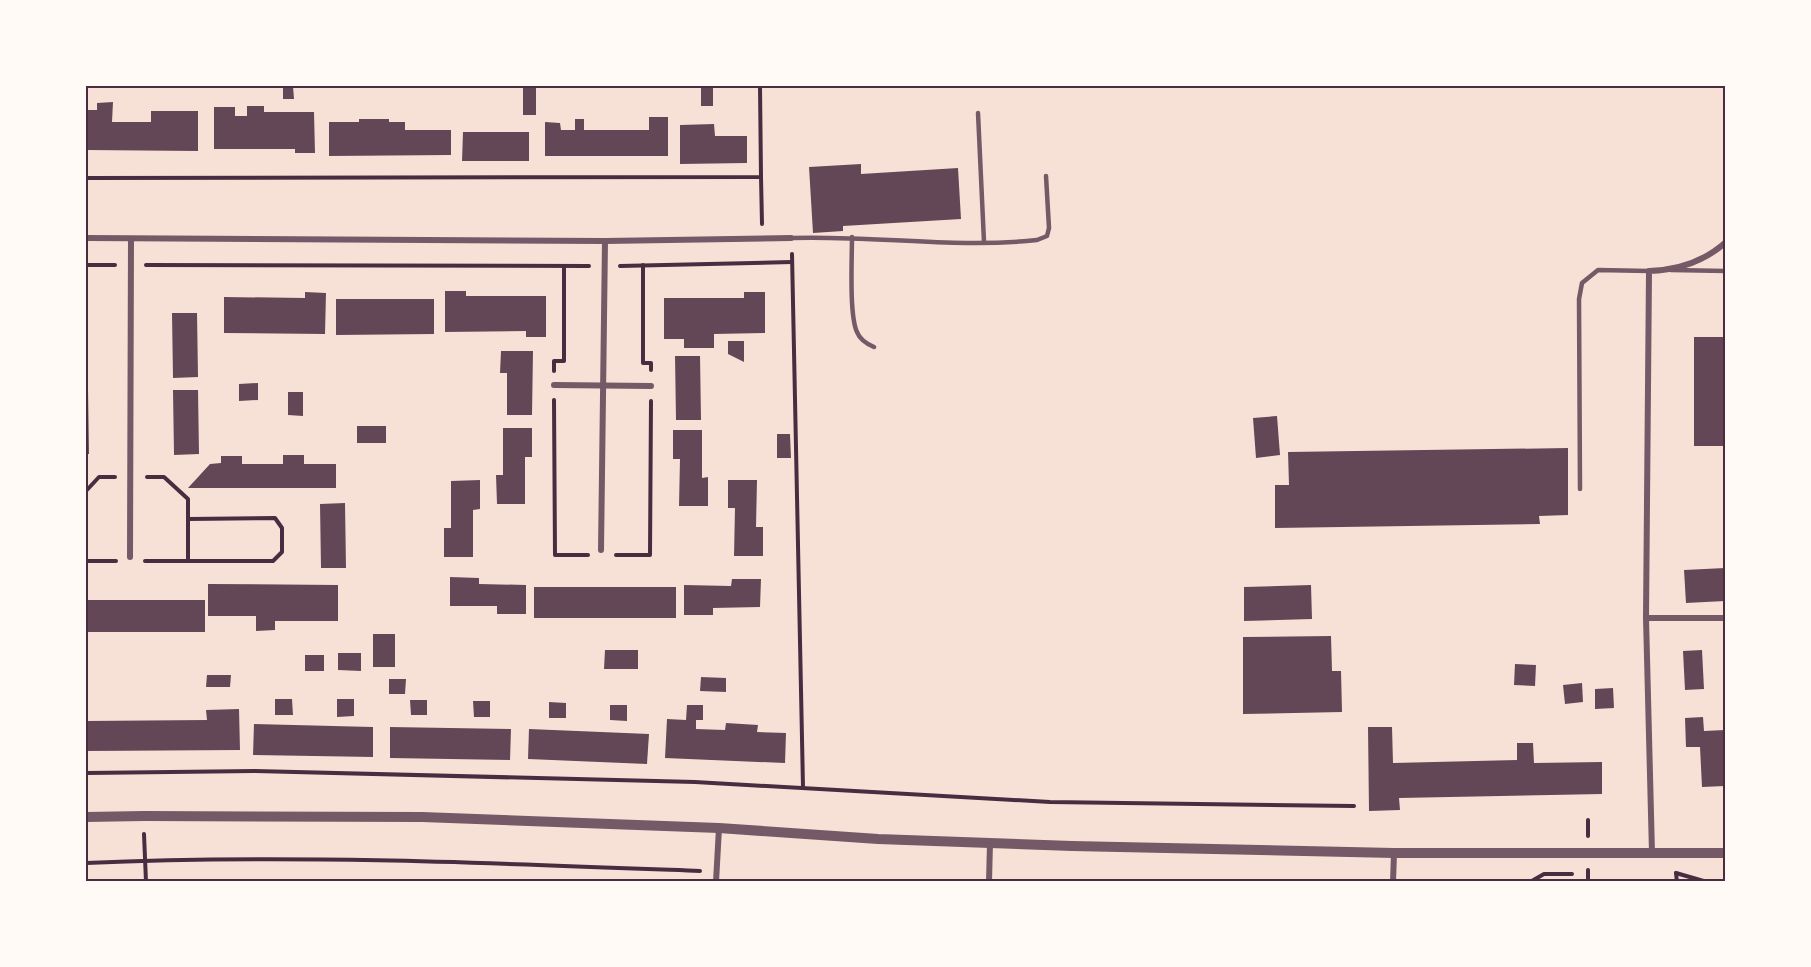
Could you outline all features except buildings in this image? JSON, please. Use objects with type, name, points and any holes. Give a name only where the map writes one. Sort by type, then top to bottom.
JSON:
[{"type":"street","points":[[86,238],[605,241],[791,238]]},
{"type":"street","points":[[130,557],[131,238]]},
{"type":"street","points":[[601,550],[605,241]]},
{"type":"street","points":[[1652,853],[1646,618],[1649,271],[1667,270],[1701,260],[1725,242]]},
{"type":"street","points":[[554,385],[651,386]]},
{"type":"street","points":[[1646,618],[1725,618]]},
{"type":"street","points":[[86,817],[423,817],[719,828],[990,843],[1394,853],[1725,853]]},
{"type":"street","points":[[716,882],[719,828]]},
{"type":"street","points":[[989,882],[990,843]]},
{"type":"street","points":[[1393,882],[1394,853]]},
{"type":"lane","points":[[978,114],[984,242]]},
{"type":"lane","points":[[791,238],[852,237],[984,242],[1042,239],[1047,236],[1049,228],[1046,176]]},
{"type":"lane","points":[[852,237],[853,295],[857,332],[867,344],[874,347]]},
{"type":"lane","points":[[1580,489],[1579,299],[1582,283],[1599,270],[1649,271]]},
{"type":"lane","points":[[1667,270],[1725,271]]},
{"type":"path","points":[[760,86],[762,238]]},
{"type":"path","points":[[86,178],[761,177]]},
{"type":"path","points":[[791,238],[803,787]]},
{"type":"path","points":[[86,265],[604,266],[792,262]]},
{"type":"path","points":[[141,561],[188,561],[273,561],[282,552],[282,528],[274,518],[189,519],[188,561]]},
{"type":"path","points":[[86,561],[119,561]]},
{"type":"path","points":[[86,773],[255,771],[695,782],[1050,802],[1354,806]]},
{"type":"path","points":[[144,816],[146,882]]},
{"type":"path","points":[[86,863],[146,860],[406,860],[716,871]]},
{"type":"path","points":[[1665,873],[1676,873],[1707,882]]},
{"type":"path","points":[[1676,873],[1677,882]]},
{"type":"path","points":[[1530,882],[1544,874],[1599,874]]}]
